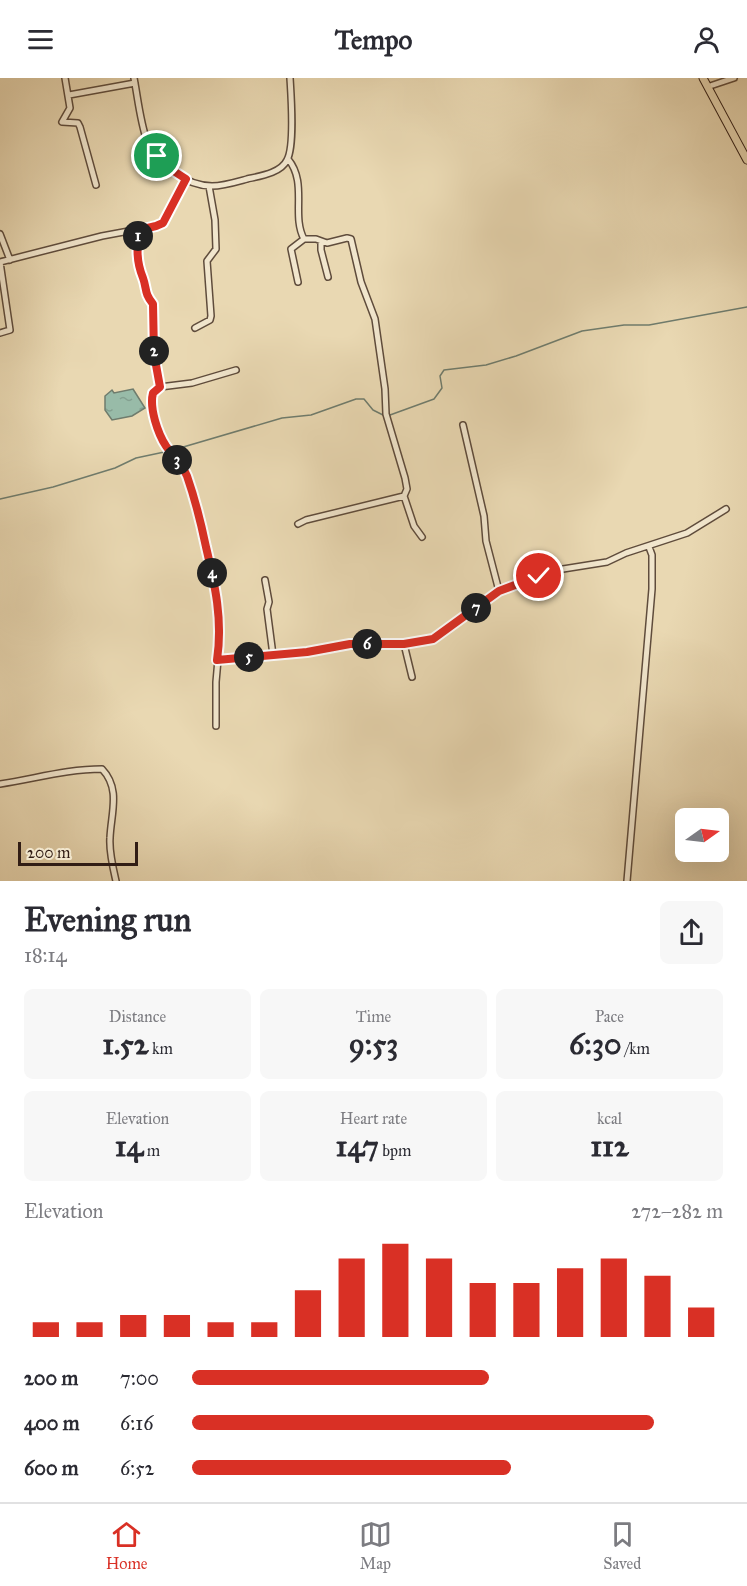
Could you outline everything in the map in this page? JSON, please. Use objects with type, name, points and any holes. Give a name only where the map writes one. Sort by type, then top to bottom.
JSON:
[{"type":"main road","points":[[704,78],[747,158]]},
{"type":"main road","points":[[704,78],[747,158]]},
{"type":"street","points":[[65,78],[70,108],[62,122],[78,123],[96,185]]},
{"type":"street","points":[[69,95],[135,81],[148,143],[169,168],[186,179],[209,186],[269,174],[288,159],[292,129],[290,78]]},
{"type":"street","points":[[710,86],[734,78]]},
{"type":"street","points":[[288,159],[298,175],[300,229],[303,239]]},
{"type":"street","points":[[0,333],[10,330],[0,262],[163,223],[186,179]]},
{"type":"street","points":[[195,328],[210,320],[211,316],[207,261],[216,249],[215,220],[209,186]]},
{"type":"street","points":[[139,230],[138,267],[147,298],[153,304],[154,354],[160,387]]},
{"type":"street","points":[[0,234],[10,260]]},
{"type":"street","points":[[298,282],[291,249],[303,239],[327,243],[351,239],[361,282],[375,319],[385,389],[386,414],[405,478],[407,489],[405,495],[414,526],[422,537]]},
{"type":"street","points":[[321,241],[328,277]]},
{"type":"street","points":[[216,726],[217,660],[220,637],[215,587],[200,518],[186,474],[182,465],[165,444],[152,405],[153,393],[160,387],[192,383],[236,370]]},
{"type":"street","points":[[463,425],[484,516],[486,541],[499,591]]},
{"type":"street","points":[[298,524],[405,495]]},
{"type":"street","points":[[217,660],[307,652],[350,644],[404,644],[433,639],[499,591],[563,569],[607,562],[626,553],[649,547],[687,533],[726,509]]},
{"type":"street","points":[[627,881],[652,589],[652,555],[649,547]]},
{"type":"street","points":[[265,580],[273,655]]},
{"type":"street","points":[[404,644],[412,677]]},
{"type":"street","points":[[0,784],[68,770],[102,769],[109,777],[114,797],[110,838],[116,881]]},
{"type":"water","points":[[133,389],[145,408],[132,416],[112,420],[105,410],[105,396],[112,390],[114,393]]},
{"type":"waterway","points":[[390,415],[434,399],[442,388],[440,376],[444,370],[486,365],[582,331],[624,325],[649,325],[747,307]]},
{"type":"waterway","points":[[173,450],[282,418],[311,415],[356,399],[364,399],[373,410],[385,416]]},
{"type":"waterway","points":[[0,499],[53,487],[115,468],[136,458],[169,451]]},
{"type":"route","points":[[157,156],[169,168],[186,179],[163,223],[139,230],[138,267],[147,298],[153,304],[154,354],[160,381],[160,387],[153,393],[152,405],[165,444],[182,465],[186,474],[200,518],[219,610],[220,637],[217,660],[307,652],[350,644],[404,644],[433,639],[499,591],[539,576]]}]
